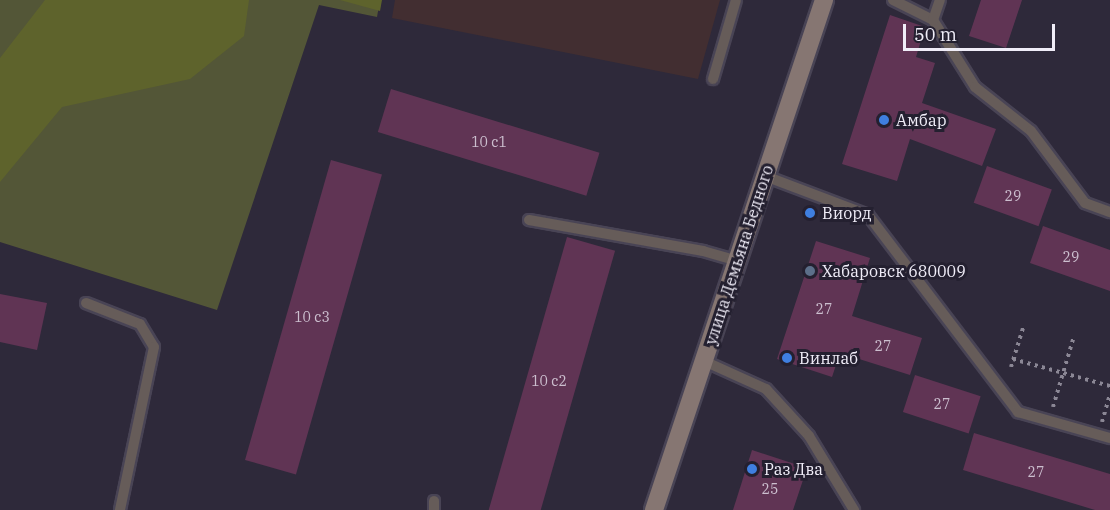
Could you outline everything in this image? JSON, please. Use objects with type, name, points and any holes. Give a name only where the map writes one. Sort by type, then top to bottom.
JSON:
[{"type":"main road","name":"улица Демьяна Бедного","points":[[654,510],[824,0]]},
{"type":"lane","points":[[713,79],[736,0]]},
{"type":"lane","points":[[893,0],[933,20],[975,87],[1031,131],[1085,203],[1110,212]]},
{"type":"lane","points":[[933,20],[940,0]]},
{"type":"lane","points":[[765,176],[868,215],[1018,412],[1110,438]]},
{"type":"lane","points":[[529,220],[703,251],[737,261]]},
{"type":"lane","points":[[86,303],[140,324],[154,347],[120,510]]},
{"type":"lane","points":[[704,361],[766,388],[809,436],[854,510]]},
{"type":"path","points":[[1011,367],[1023,328]]},
{"type":"path","points":[[1053,408],[1074,336]]},
{"type":"path","points":[[1013,358],[1110,386]]},
{"type":"path","points":[[1102,423],[1110,394]]},
{"type":"shaded area","points":[[395,0],[720,0],[698,79],[392,18]]},
{"type":"green space","points":[[0,0],[380,0],[377,17],[319,5],[217,310],[0,242]]},
{"type":"green space","points":[[45,0],[249,0],[244,36],[190,79],[62,107],[0,182],[0,58]]},
{"type":"green space","points":[[340,0],[382,0],[380,11]]},
{"type":"building","points":[[981,0],[1022,0],[1006,48],[969,36]]},
{"type":"building","points":[[890,15],[925,27],[916,57],[935,63],[922,103],[996,129],[982,166],[910,139],[897,181],[842,164]]},
{"type":"building","points":[[391,89],[599,153],[586,196],[378,132]]},
{"type":"building","points":[[331,160],[382,175],[296,475],[245,460]]},
{"type":"building","points":[[987,166],[1052,190],[1039,226],[974,203]]},
{"type":"building","points":[[1043,226],[1110,250],[1110,291],[1030,263]]},
{"type":"building","points":[[567,237],[615,251],[541,510],[489,510]]},
{"type":"building","points":[[816,241],[870,258],[852,316],[922,338],[910,375],[840,353],[832,377],[777,359]]},
{"type":"building","points":[[0,294],[47,303],[37,350],[0,342]]},
{"type":"building","points":[[915,375],[981,396],[969,433],[903,412]]},
{"type":"building","points":[[974,433],[1110,474],[1110,510],[1095,510],[963,470]]},
{"type":"building","points":[[752,450],[807,468],[793,510],[733,510]]},
{"type":"place","name":"Амбар","points":[[884,120]]},
{"type":"place","name":"Виорд","points":[[810,213]]},
{"type":"place","name":"Хабаровск 680009","points":[[810,271]]},
{"type":"place","name":"Винлаб","points":[[787,358]]},
{"type":"place","name":"Раз Два","points":[[752,469]]}]
